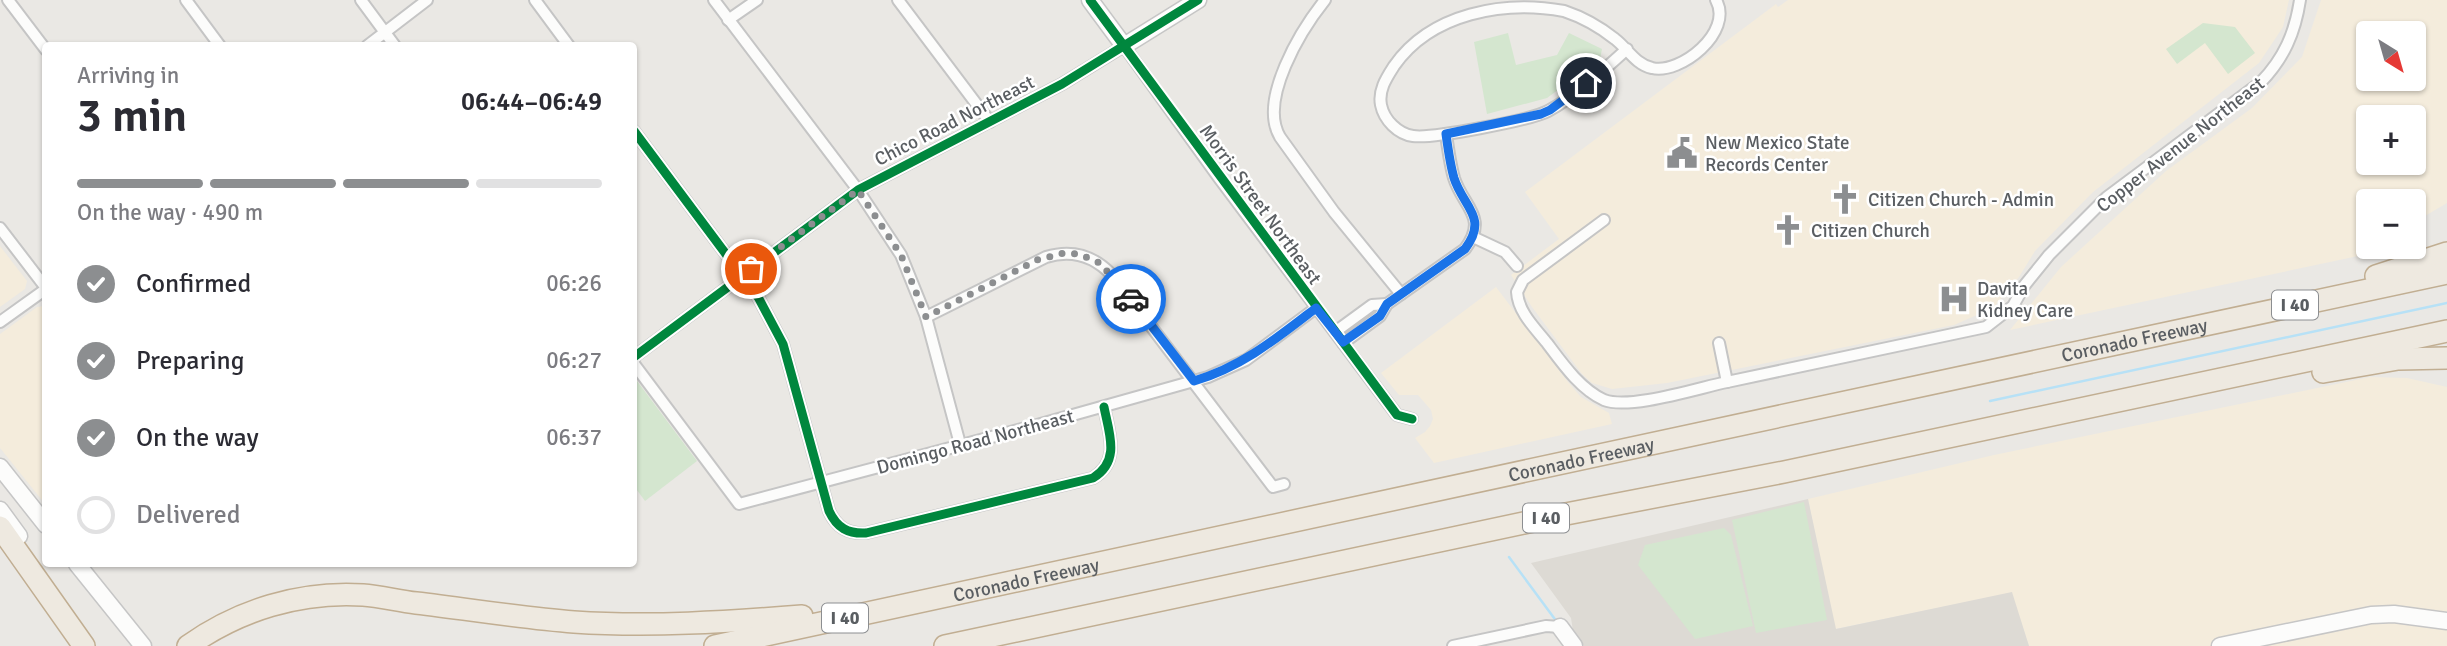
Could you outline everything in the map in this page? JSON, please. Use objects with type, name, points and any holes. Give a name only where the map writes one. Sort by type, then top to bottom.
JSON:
[{"type":"highway","points":[[2143,337],[2376,276],[2447,253]]},
{"type":"highway","name":"Coronado Freeway","points":[[715,646],[2447,273]]},
{"type":"highway","name":"I 40","points":[[946,646],[1566,514],[1784,472],[2148,396],[2447,331]]},
{"type":"highway","points":[[2148,396],[2213,392],[2388,361],[2447,358]]},
{"type":"highway","points":[[0,527],[84,646]]},
{"type":"highway","points":[[178,646],[219,620],[265,601],[324,590],[334,595]]},
{"type":"highway","points":[[188,646],[222,624],[259,609],[299,599],[334,595],[371,596],[574,622],[689,623],[811,615],[974,591]]},
{"type":"highway","points":[[202,646],[253,620],[295,608],[324,604],[334,595]]},
{"type":"street","points":[[8,0],[42,45]]},
{"type":"street","points":[[186,0],[217,42]]},
{"type":"street","points":[[361,0],[392,42]]},
{"type":"street","points":[[372,42],[427,0]]},
{"type":"street","points":[[535,0],[566,42]]},
{"type":"street","points":[[714,0],[858,190],[901,255],[926,317],[960,444]]},
{"type":"street","points":[[728,20],[757,0]]},
{"type":"street","points":[[898,0],[990,122]]},
{"type":"street","name":"Morris Street Northeast","points":[[1090,0],[1397,415],[1412,419]]},
{"type":"street","name":"Chico Road Northeast","points":[[637,355],[858,190],[1062,84],[1198,0]]},
{"type":"street","points":[[1325,0],[1298,39],[1288,60],[1277,93],[1274,125],[1334,212],[1401,294]]},
{"type":"street","points":[[1627,49],[1601,72],[1546,112],[1446,134],[1412,136],[1395,128],[1384,114],[1380,102],[1386,79],[1405,52],[1430,31],[1479,4],[1531,4],[1566,12],[1599,28],[1627,49],[1639,62],[1649,68],[1661,69],[1679,63],[1714,36],[1720,23],[1716,0]]},
{"type":"street","name":"Copper Avenue Northeast","points":[[1604,220],[1523,281],[1517,292],[1522,310],[1573,375],[1590,391],[1608,401],[1629,404],[1974,330],[1997,321],[2013,306],[2024,286],[2049,255],[2108,197],[2261,82],[2278,62],[2291,38],[2301,0]]},
{"type":"street","points":[[1343,342],[1380,316],[1387,304],[1465,249],[1473,237],[1475,218],[1455,181],[1446,134]]},
{"type":"street","points":[[637,135],[768,313],[783,344],[829,511],[843,529],[857,534],[1087,480],[1104,470],[1111,455],[1104,407]]},
{"type":"street","points":[[0,228],[42,283]]},
{"type":"street","points":[[1473,237],[1505,252],[1517,266]]},
{"type":"street","points":[[926,317],[1046,257],[1064,253],[1079,254],[1100,263],[1112,275],[1273,486],[1284,484]]},
{"type":"street","points":[[0,322],[42,291]]},
{"type":"street","points":[[1335,332],[1372,305],[1387,304]]},
{"type":"street","name":"Domingo Road Northeast","points":[[637,368],[739,504],[1104,407],[1222,372],[1246,360],[1316,308]]},
{"type":"street","points":[[1719,343],[1727,382]]},
{"type":"street","points":[[0,467],[42,519]]},
{"type":"street","points":[[0,510],[96,646]]},
{"type":"street","points":[[79,567],[143,646]]},
{"type":"street","points":[[2220,646],[2371,615],[2394,614],[2447,621]]},
{"type":"street","points":[[1452,646],[1546,626],[1560,627],[1574,646]]},
{"type":"shaded area","points":[[1788,0],[2289,0],[2283,27],[2259,63],[2093,192],[2035,251],[2019,277],[1993,308],[1954,325],[1667,383],[1612,389],[1592,383],[1582,374],[1511,275],[1559,239],[1525,192],[1776,4],[1778,7]]},
{"type":"shaded area","points":[[2321,0],[2447,0],[2447,203],[2426,215],[2426,189],[2356,189],[2356,256],[2010,330],[2061,267],[2166,171],[2252,108],[2302,57]]},
{"type":"shaded area","points":[[0,246],[27,281],[25,289],[0,307]]},
{"type":"shaded area","points":[[1496,287],[1568,382],[1581,397],[1609,413],[1612,424],[1434,463],[1415,438],[1430,426],[1433,419],[1431,410],[1418,395],[1399,395],[1381,373]]},
{"type":"shaded area","points":[[42,306],[42,500],[0,448],[0,334],[37,307]]},
{"type":"shaded area","points":[[2370,377],[2407,378],[2447,387],[2447,646],[2029,646],[2011,593],[1835,629],[1808,499],[1994,455]]},
{"type":"shaded area","points":[[1808,499],[1836,629],[2012,592],[2029,646],[1584,646],[1573,631],[1571,618],[1531,563]]},
{"type":"green space","points":[[2203,23],[2235,27],[2255,53],[2228,74],[2205,43],[2177,64],[2166,49]]},
{"type":"green space","points":[[1508,33],[1516,65],[1557,55],[1569,33],[1602,49],[1600,59],[1547,98],[1487,114],[1474,42]]},
{"type":"green space","points":[[637,381],[697,461],[645,501],[637,490]]},
{"type":"green space","points":[[1804,502],[1827,620],[1756,633],[1732,520]]},
{"type":"green space","points":[[1724,528],[1731,535],[1753,626],[1695,639],[1638,565],[1645,545]]},
{"type":"waterway","points":[[1990,401],[2447,303]]},
{"type":"waterway","points":[[1509,557],[1557,622]]},
{"type":"cycle path","points":[[1090,0],[1397,415],[1412,419]]},
{"type":"cycle path","points":[[637,355],[858,190],[1062,84],[1198,0]]},
{"type":"cycle path","points":[[637,135],[758,297],[783,344],[829,511],[844,529],[866,533],[1093,478],[1102,471],[1110,455],[1110,436],[1104,407]]},
{"type":"way so far","points":[[751,269],[858,190],[907,265],[926,317],[1037,260],[1064,253],[1079,254],[1100,263],[1131,299]]},
{"type":"place","name":"New Mexico State Records Center","points":[[1682,153]]},
{"type":"place","name":"Citizen Church - Admin","points":[[1845,199]]},
{"type":"place","name":"Citizen Church","points":[[1788,230]]},
{"type":"place","name":"Davita Kidney Care","points":[[1954,299]]},
{"type":"route","points":[[1131,299],[1194,381],[1222,372],[1246,360],[1316,308],[1343,342],[1380,316],[1387,304],[1465,249],[1473,237],[1475,218],[1455,181],[1446,134],[1541,114],[1586,83]]}]
